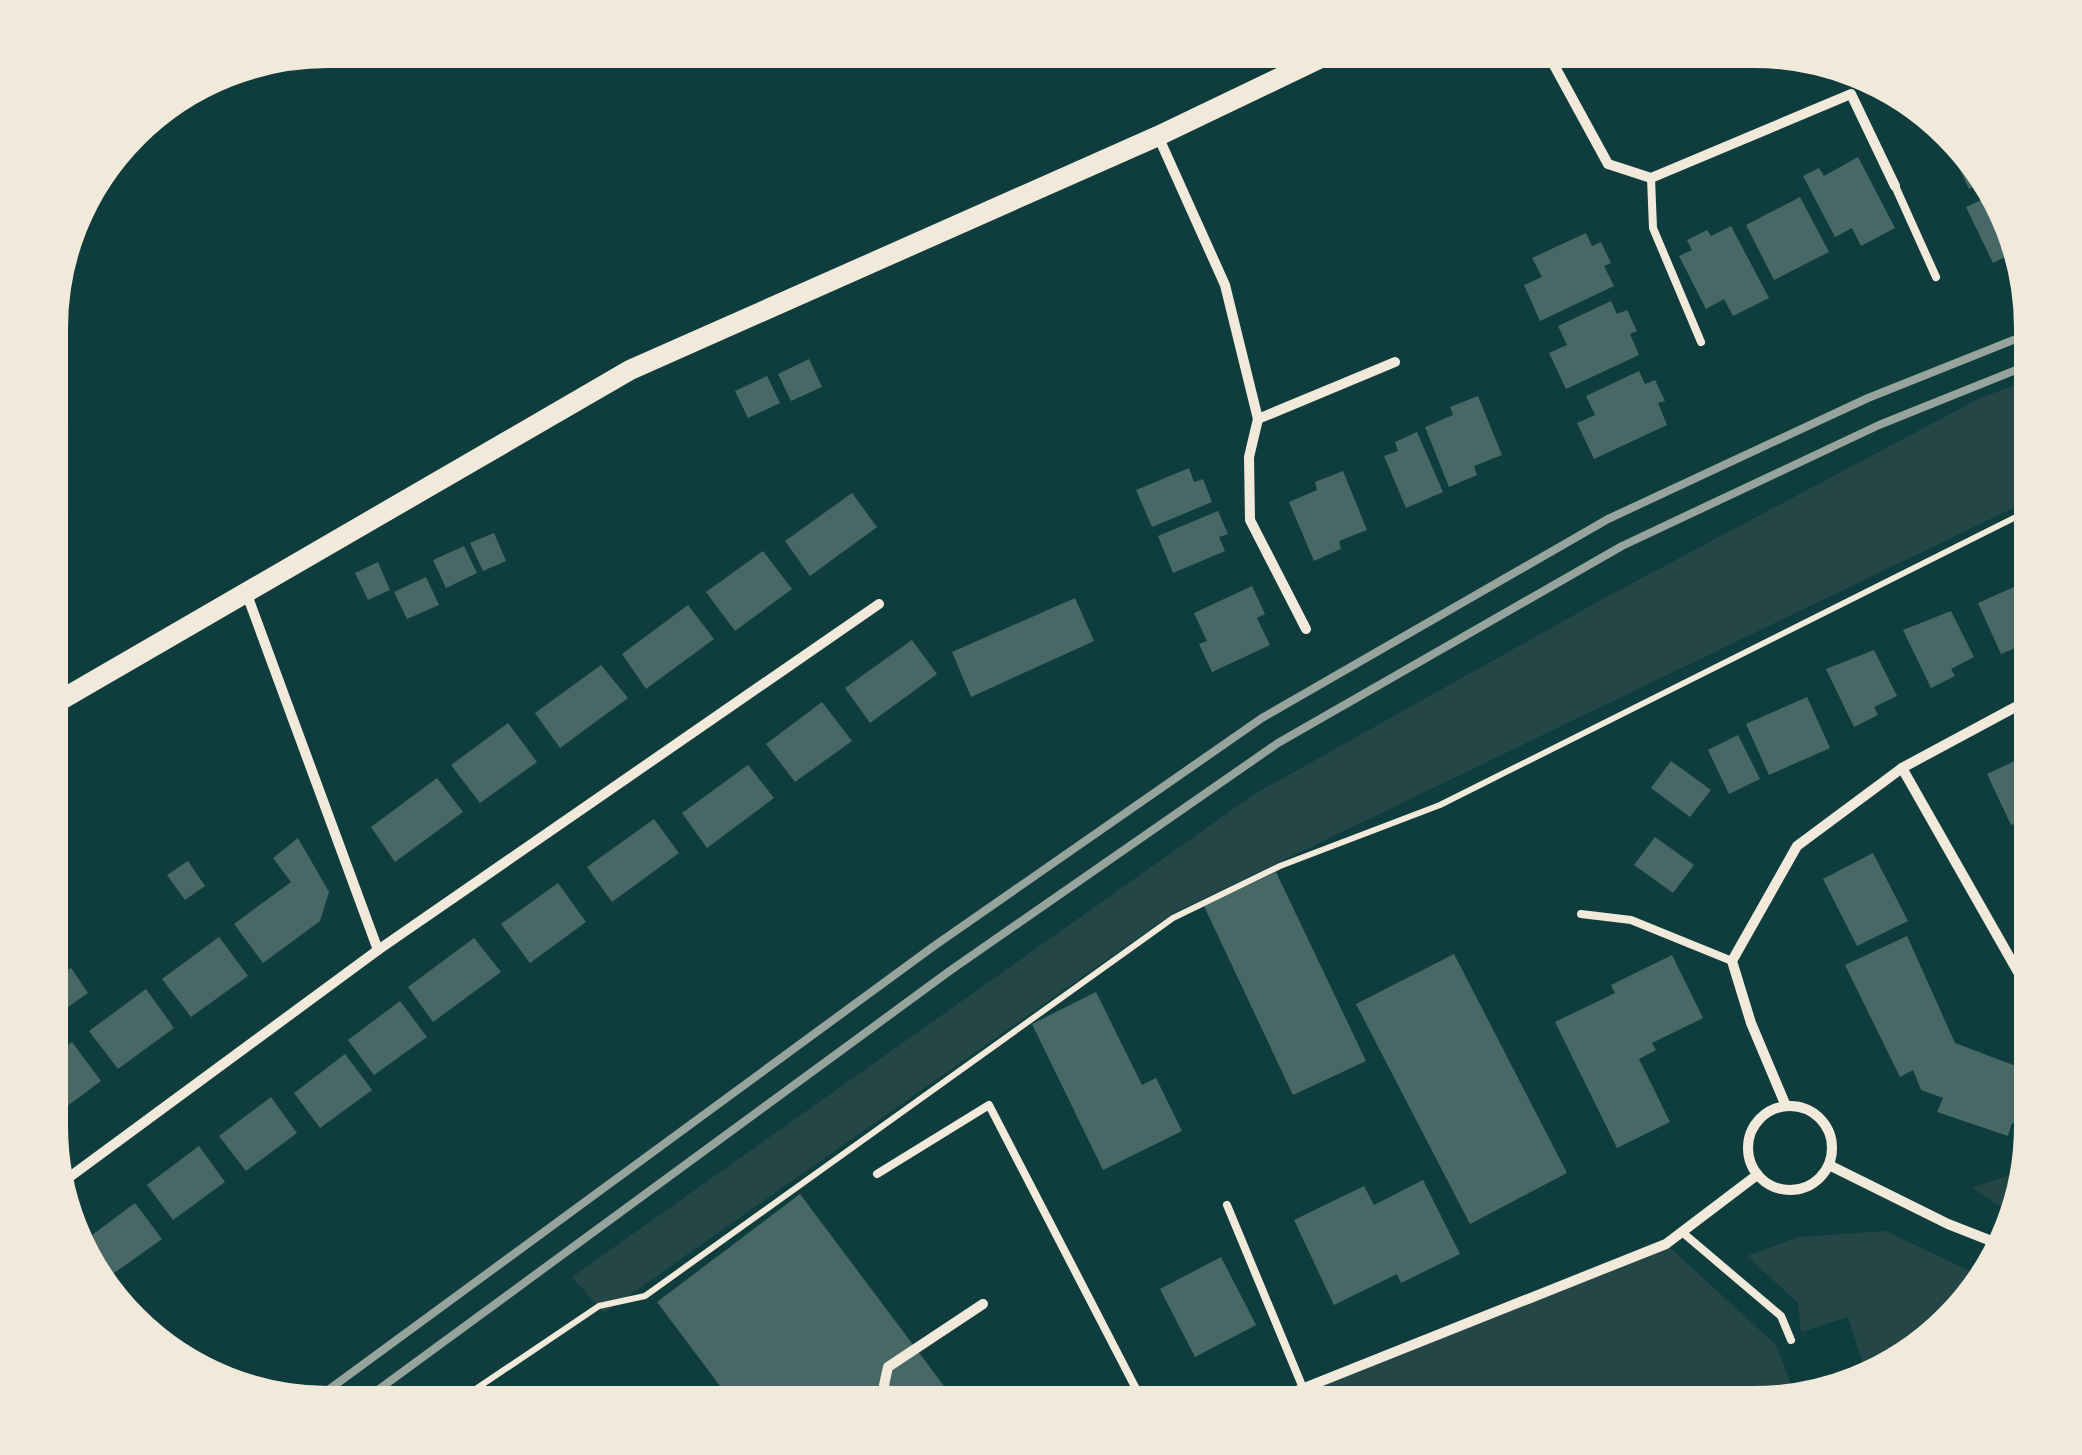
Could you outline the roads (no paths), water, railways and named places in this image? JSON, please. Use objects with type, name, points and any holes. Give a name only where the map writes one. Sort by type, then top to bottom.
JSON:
[{"type":"main road","points":[[62,700],[630,370],[1158,136],[1312,63]]},
{"type":"street","points":[[1552,63],[1608,164],[1651,178],[1851,94],[1894,186]]},
{"type":"street","points":[[1158,136],[1226,285],[1258,419],[1249,458],[1250,520],[1306,629]]},
{"type":"street","points":[[1258,419],[1395,362]]},
{"type":"street","points":[[246,592],[378,950]]},
{"type":"street","points":[[68,1178],[378,950],[879,604]]},
{"type":"street","points":[[1786,1106],[1751,1023],[1732,961],[1796,846],[1902,768],[2019,705]]},
{"type":"street","points":[[1902,768],[2019,972]]},
{"type":"street","points":[[1786,1106],[1814,1112],[1830,1136],[1829,1164],[1821,1176],[1796,1190],[1768,1184],[1757,1174],[1748,1150],[1748,1138],[1762,1116],[1786,1106]]},
{"type":"street","points":[[1829,1164],[1993,1241]]},
{"type":"street","points":[[1294,1392],[1666,1244],[1757,1174]]},
{"type":"street","points":[[887,1392],[884,1385],[888,1368],[983,1304]]},
{"type":"lane","points":[[1651,178],[1653,228],[1701,342]]},
{"type":"lane","points":[[1894,186],[1936,277]]},
{"type":"lane","points":[[1581,914],[1631,920],[1732,961]]},
{"type":"lane","points":[[878,1174],[989,1105],[1138,1392]]},
{"type":"lane","points":[[1227,1205],[1304,1388]]},
{"type":"lane","points":[[1682,1232],[1782,1316],[1791,1340]]},
{"type":"railway","points":[[325,1392],[934,946],[1262,718],[1608,519],[1868,398],[2019,338]]},
{"type":"railway","points":[[375,1392],[951,970],[1278,743],[1622,546],[1879,425],[2019,369]]}]
